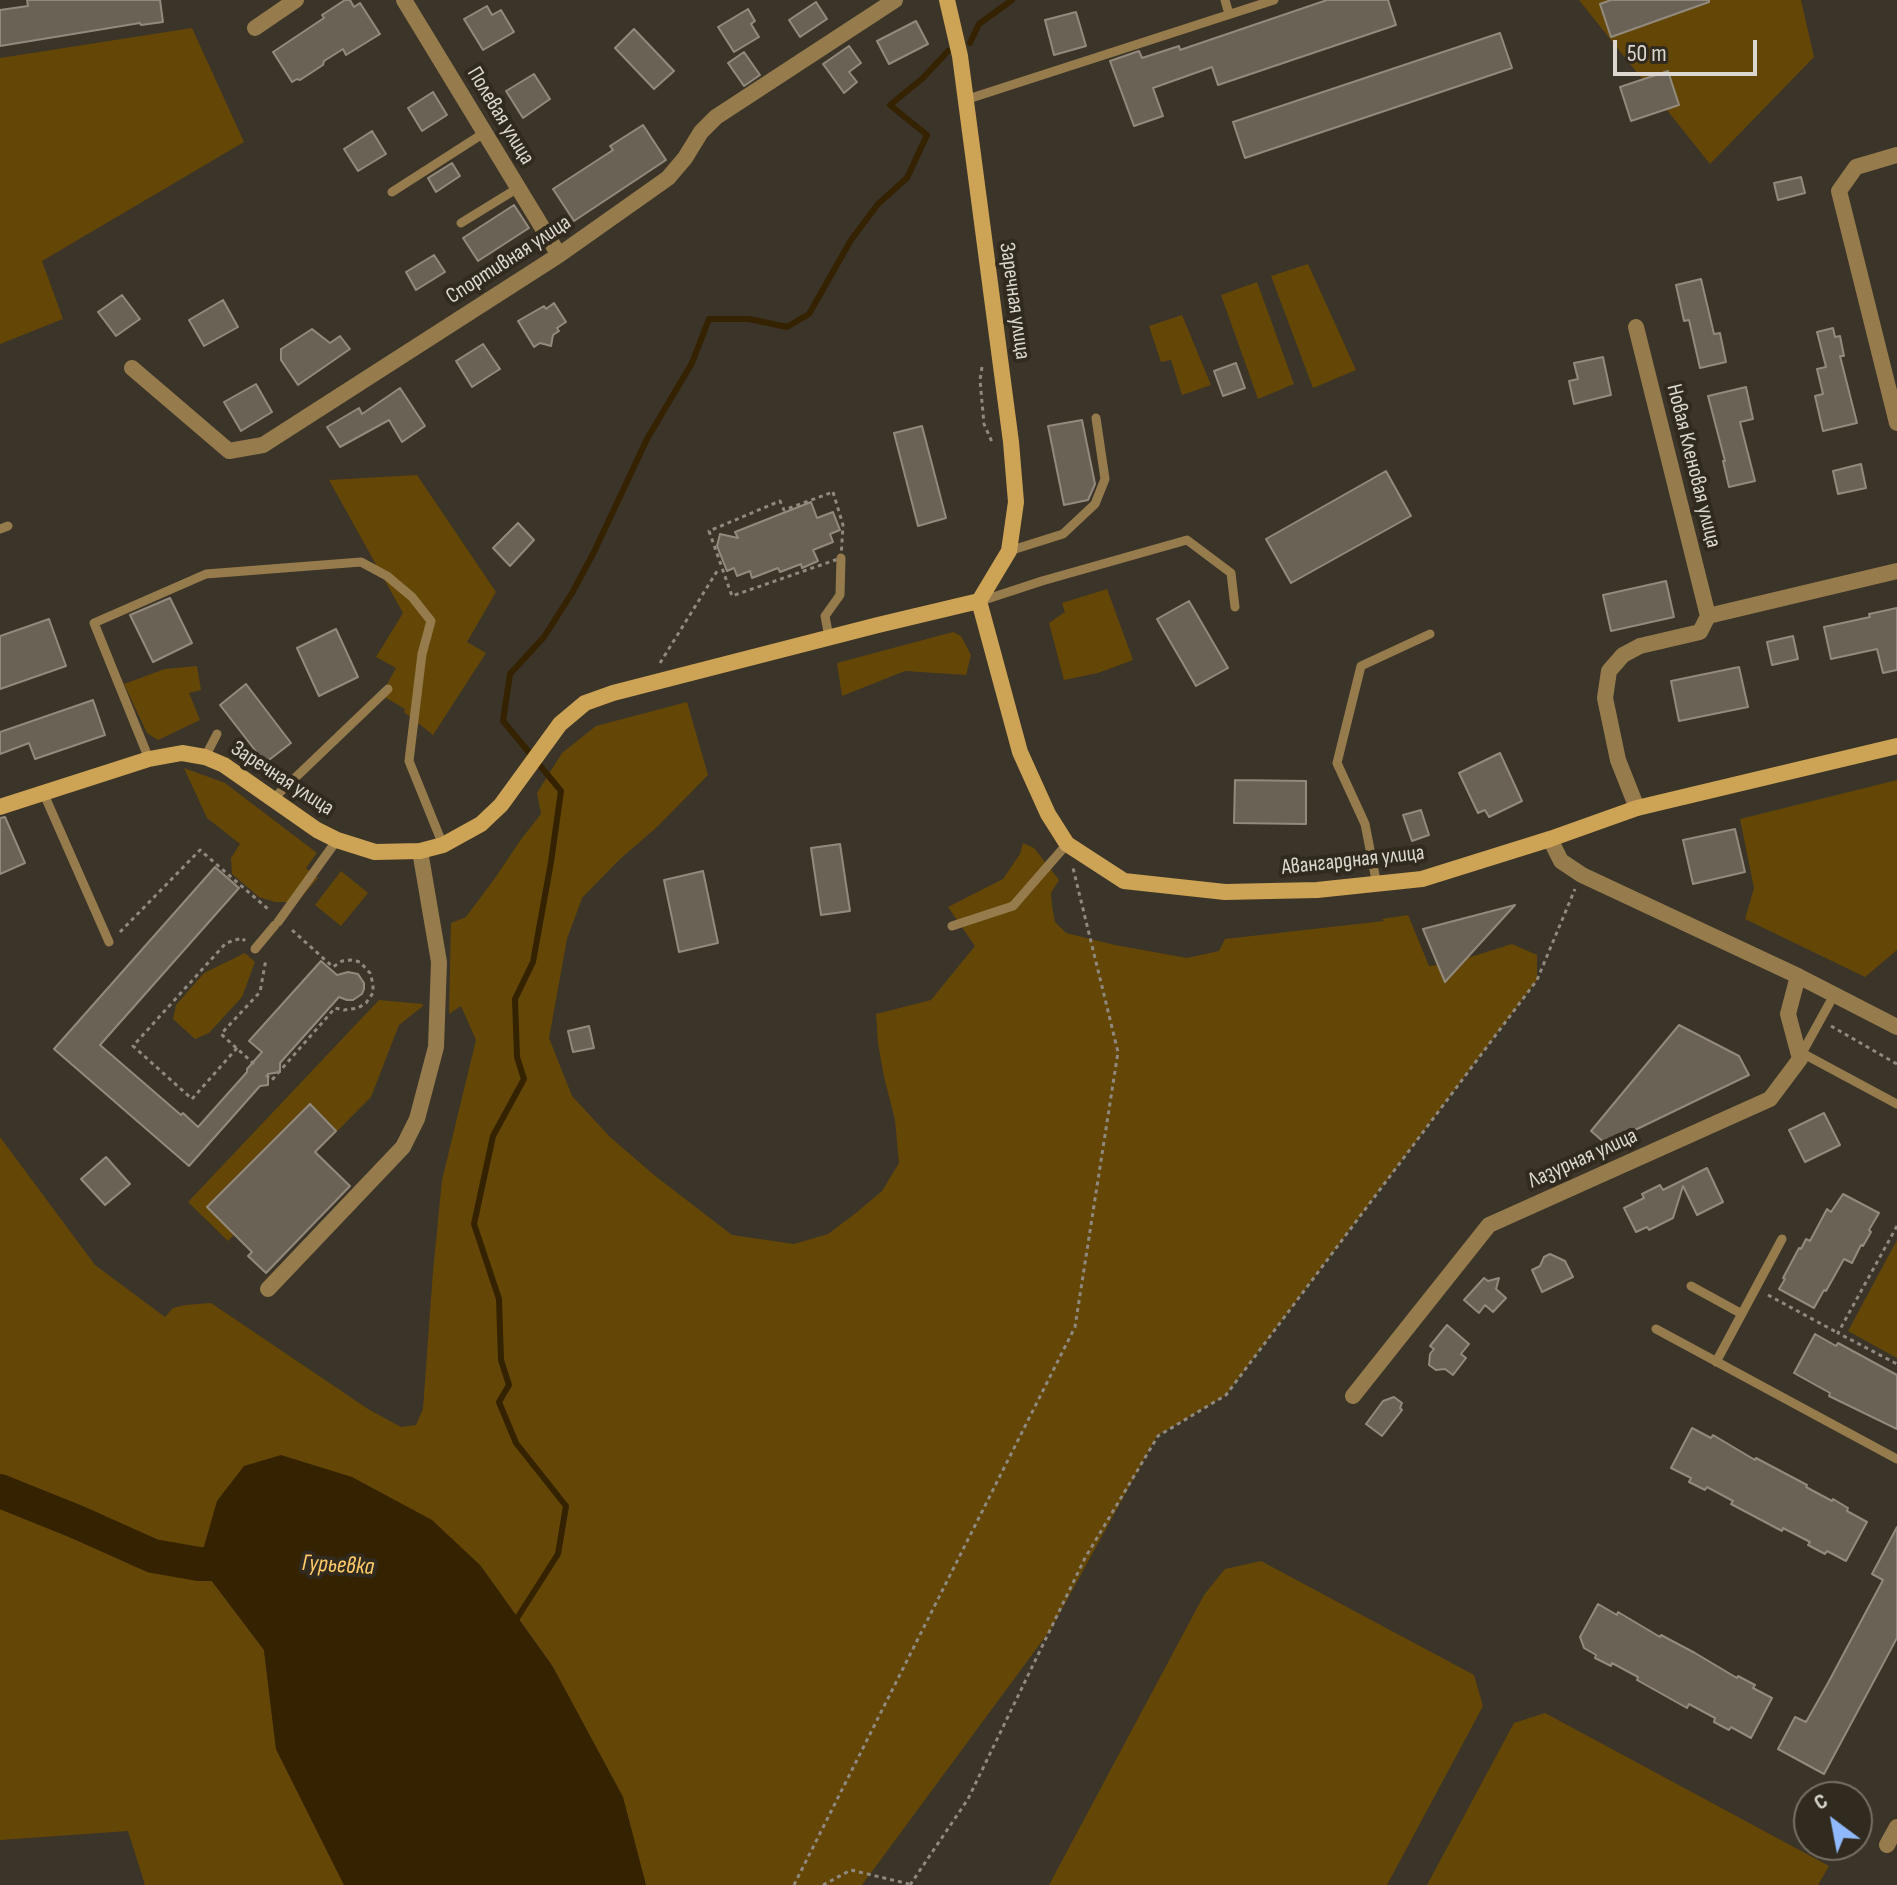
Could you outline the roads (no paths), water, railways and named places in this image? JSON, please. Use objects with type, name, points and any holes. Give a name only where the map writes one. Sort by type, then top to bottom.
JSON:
[{"type":"main road","name":"Заречная улица","points":[[0,807],[149,759],[182,753],[205,757],[224,765],[317,830],[337,840],[375,852],[420,851],[443,845],[481,824],[501,805],[560,724],[585,703],[829,637],[979,601],[1009,551],[1016,502],[1011,442],[960,56],[947,0]]},
{"type":"main road","name":"Авангардная улица","points":[[979,601],[1020,752],[1048,814],[1067,844],[1124,881],[1225,892],[1317,890],[1422,879],[1637,808],[1897,746]]},
{"type":"street","points":[[255,28],[296,0]]},
{"type":"street","name":"Полевая улица","points":[[404,0],[559,255]]},
{"type":"street","name":"Спортивная улица","points":[[132,368],[229,451],[263,445],[559,255],[668,178],[701,132],[716,117],[895,0]]},
{"type":"street","points":[[1897,155],[1856,167],[1839,191],[1892,381],[1897,423]]},
{"type":"street","name":"Новая Кленовая улица","points":[[1636,327],[1708,616]]},
{"type":"street","points":[[1637,808],[1618,760],[1605,698],[1609,671],[1623,655],[1640,646],[1700,632],[1708,616],[1897,571]]},
{"type":"street","points":[[1550,839],[1561,861],[1582,875],[1798,976],[1897,1027]]},
{"type":"street","points":[[268,1289],[403,1147],[417,1119],[436,1047],[439,962],[420,851]]},
{"type":"street","name":"Лазурная улица","points":[[1353,1396],[1489,1225],[1770,1099],[1800,1059],[1788,1014],[1798,976]]},
{"type":"street","points":[[1887,1845],[1897,1827]]},
{"type":"lane","points":[[1225,0],[1229,14]]},
{"type":"lane","points":[[965,100],[1274,0]]},
{"type":"lane","points":[[392,192],[484,133]]},
{"type":"lane","points":[[461,223],[518,188]]},
{"type":"lane","points":[[1009,551],[1063,534],[1095,504],[1105,479],[1096,418]]},
{"type":"lane","points":[[979,601],[1187,540],[1231,573],[1235,607]]},
{"type":"lane","points":[[829,637],[825,616],[840,595],[841,558]]},
{"type":"lane","points":[[149,759],[94,623],[206,574],[361,562],[387,576],[412,597],[431,621],[422,654],[409,761],[443,845]]},
{"type":"lane","points":[[1377,885],[1365,824],[1337,763],[1361,666],[1430,634]]},
{"type":"lane","points":[[273,799],[388,689]]},
{"type":"lane","points":[[205,757],[217,734]]},
{"type":"lane","points":[[43,792],[109,942]]},
{"type":"lane","points":[[255,949],[337,840]]},
{"type":"lane","points":[[952,926],[1013,906],[1067,844]]},
{"type":"lane","points":[[1834,995],[1802,1053],[1897,1104]]},
{"type":"lane","points":[[1716,1362],[1782,1239]]},
{"type":"lane","points":[[1691,1286],[1742,1314]]},
{"type":"lane","points":[[1656,1329],[1897,1459]]},
{"type":"water","points":[[281,1455],[352,1477],[432,1520],[480,1565],[553,1667],[623,1797],[646,1885],[344,1885],[276,1749],[264,1650],[199,1564],[217,1501],[244,1466]]},
{"type":"waterway","points":[[970,43],[979,24],[1012,0]]},
{"type":"waterway","points":[[514,1623],[558,1554],[566,1506],[516,1443],[499,1402],[509,1385],[501,1360],[499,1299],[474,1224],[493,1136],[524,1079],[517,1057],[515,999],[533,962],[561,791],[503,721],[510,674],[544,637],[572,593],[647,439],[692,363],[709,319],[749,319],[787,327],[809,314],[851,240],[878,204],[907,178],[927,135],[890,105],[923,78],[948,51]]},
{"type":"waterway","name":"Гурьевка","points":[[0,1491],[153,1556],[199,1564],[246,1564]]}]
